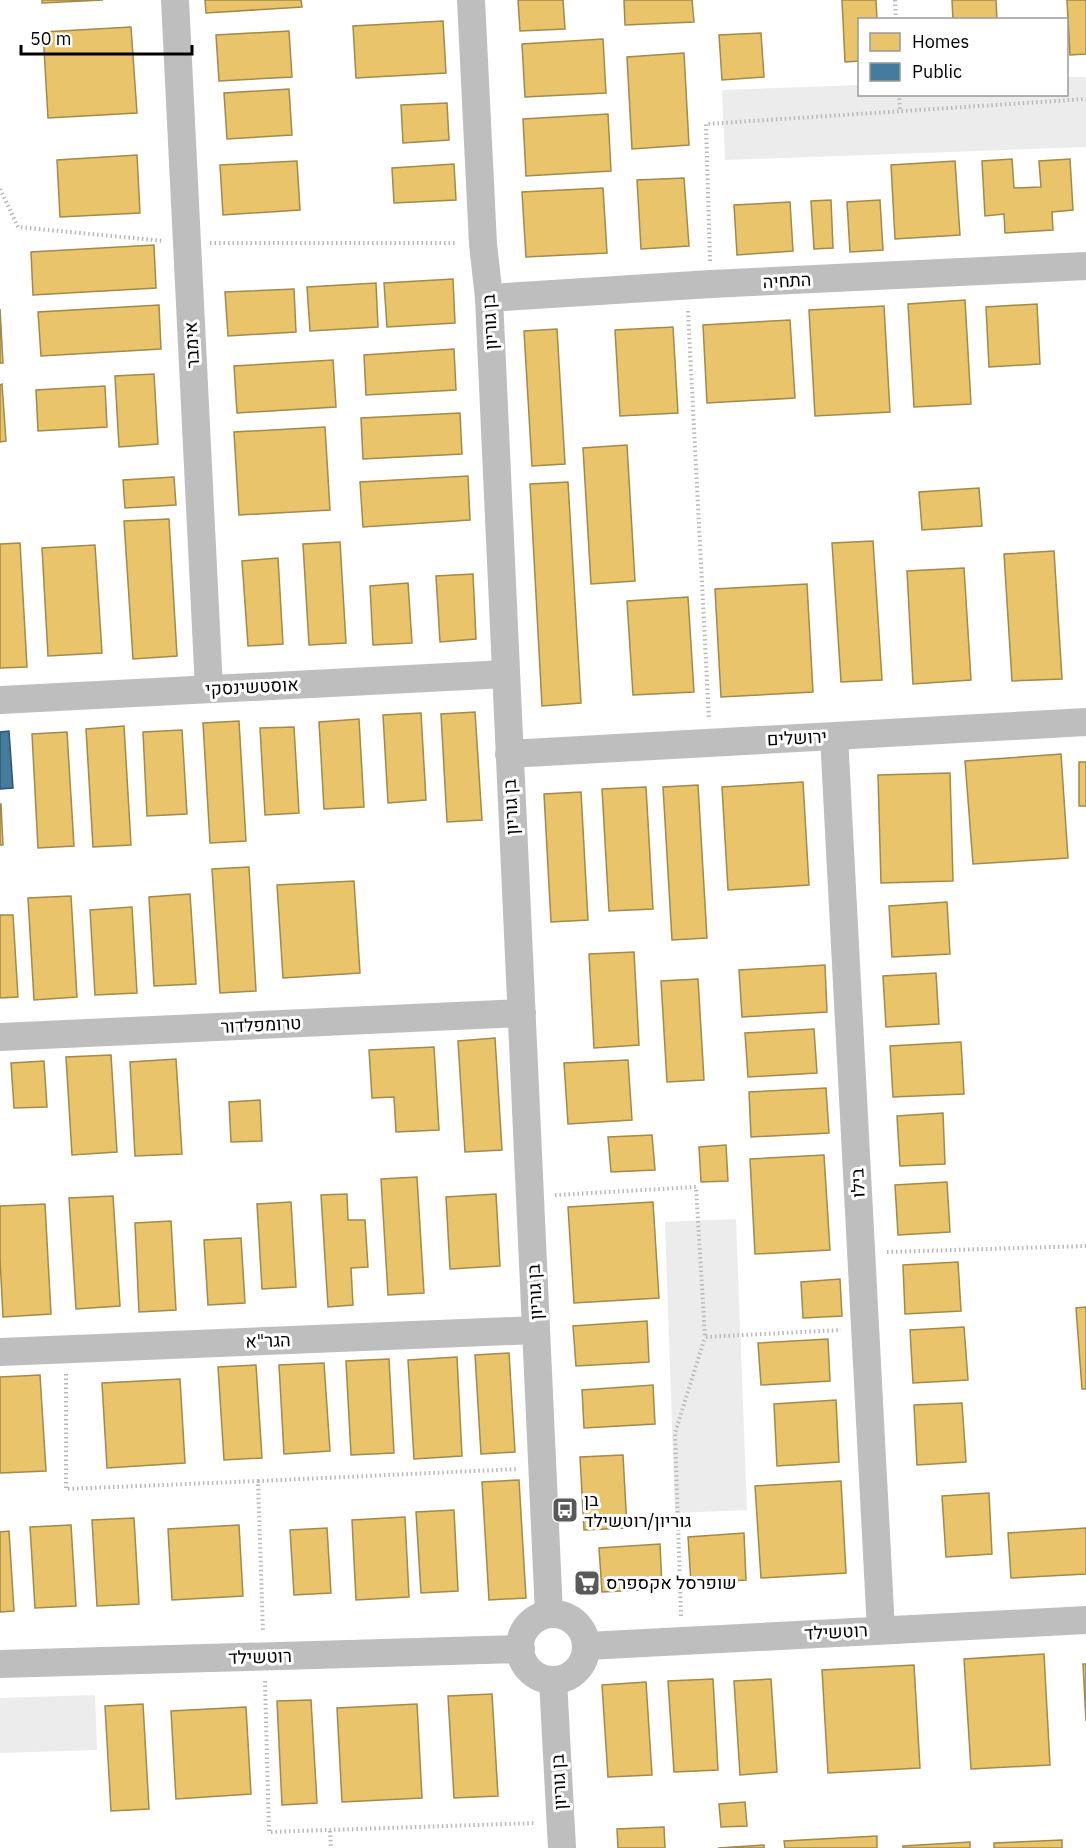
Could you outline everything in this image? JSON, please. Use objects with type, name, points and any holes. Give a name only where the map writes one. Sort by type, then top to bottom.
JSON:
[{"type":"street","name":"אימבר","points":[[175,0],[209,689]]},
{"type":"street","name":"בן גוריון","points":[[471,0],[483,243],[489,298],[549,1614]]},
{"type":"street","name":"התחיה","points":[[489,298],[1086,266]]},
{"type":"street","name":"אוסטשינסקי","points":[[0,700],[505,674]]},
{"type":"street","name":"ירושלים","points":[[509,754],[1086,722]]},
{"type":"street","name":"בילו","points":[[834,736],[881,1630]]},
{"type":"street","name":"טרומפלדור","points":[[0,1037],[522,1013]]},
{"type":"street","name":"הגר\"א","points":[[0,1352],[536,1330]]},
{"type":"street","points":[[549,1614],[559,1614],[571,1619],[580,1627],[587,1646],[584,1662],[577,1671],[567,1678],[553,1680],[536,1676],[525,1665],[521,1649],[522,1635],[528,1625],[549,1614]]},
{"type":"street","name":"רוטשילד","points":[[587,1646],[1086,1620]]},
{"type":"street","name":"רוטשילד","points":[[0,1664],[521,1649]]},
{"type":"street","name":"בן גוריון","points":[[553,1680],[562,1835]]},
{"type":"path","points":[[895,0],[896,18]]},
{"type":"path","points":[[899,96],[900,111]]},
{"type":"path","points":[[710,743],[699,285],[706,124],[1086,99]]},
{"type":"path","points":[[0,189],[18,227],[187,243],[483,243]]},
{"type":"path","points":[[530,1197],[696,1187],[705,1337],[675,1433],[682,1641]]},
{"type":"path","points":[[862,1252],[1086,1246]]},
{"type":"path","points":[[705,1337],[866,1329]]},
{"type":"path","points":[[66,1349],[66,1489],[543,1468]]},
{"type":"path","points":[[258,1481],[269,1832],[562,1835]]},
{"type":"path","points":[[330,1831],[332,1848]]},
{"type":"shaded area","points":[[1068,77],[1086,77],[1086,147],[725,160],[722,90],[858,85],[858,96],[1068,96]]},
{"type":"shaded area","points":[[736,1219],[747,1510],[675,1513],[665,1222]]},
{"type":"shaded area","points":[[95,1695],[97,1750],[0,1753],[0,1698]]},
{"type":"building: Homes","points":[[42,0],[103,0],[42,3]]},
{"type":"building: Homes","points":[[205,0],[301,0],[302,7],[206,13]]},
{"type":"building: Homes","points":[[518,0],[563,0],[565,29],[520,31]]},
{"type":"building: Homes","points":[[624,0],[692,0],[694,22],[625,25]]},
{"type":"building: Homes","points":[[842,0],[876,0],[877,18],[858,18],[858,61],[845,62]]},
{"type":"building: Homes","points":[[952,0],[996,0],[997,18],[953,18]]},
{"type":"building: Homes","points":[[1067,0],[1086,0],[1086,54],[1070,55]]},
{"type":"building: Homes","points":[[443,21],[446,73],[356,78],[353,26]]},
{"type":"building: Homes","points":[[131,27],[137,113],[48,118],[43,32]]},
{"type":"building: Homes","points":[[289,31],[292,77],[219,81],[216,35]]},
{"type":"building: Homes","points":[[761,33],[764,77],[722,80],[719,35]]},
{"type":"building: Homes","points":[[603,39],[606,93],[525,97],[522,44]]},
{"type":"building: Homes","points":[[684,53],[689,145],[632,149],[627,57]]},
{"type":"building: Homes","points":[[289,89],[292,135],[227,139],[224,93]]},
{"type":"building: Homes","points":[[447,103],[449,140],[403,143],[401,105]]},
{"type":"building: Homes","points":[[608,114],[611,171],[526,176],[523,119]]},
{"type":"building: Homes","points":[[137,155],[140,213],[60,217],[57,160]]},
{"type":"building: Homes","points":[[1012,159],[1014,188],[1041,187],[1039,161],[1070,159],[1073,210],[1052,212],[1053,230],[1005,233],[1004,214],[985,216],[982,161]]},
{"type":"building: Homes","points":[[297,161],[300,210],[223,215],[220,165]]},
{"type":"building: Homes","points":[[955,161],[960,235],[895,239],[891,165]]},
{"type":"building: Homes","points":[[454,164],[456,200],[394,203],[392,168]]},
{"type":"building: Homes","points":[[684,178],[689,246],[641,249],[637,180]]},
{"type":"building: Homes","points":[[603,188],[607,253],[526,257],[522,192]]},
{"type":"building: Homes","points":[[831,200],[833,248],[814,249],[811,201]]},
{"type":"building: Homes","points":[[880,200],[883,250],[850,252],[847,202]]},
{"type":"building: Homes","points":[[790,202],[793,251],[737,255],[734,205]]},
{"type":"building: Homes","points":[[154,245],[156,288],[33,295],[31,252]]},
{"type":"building: Homes","points":[[453,279],[455,323],[387,327],[384,283]]},
{"type":"building: Homes","points":[[376,283],[378,327],[310,331],[307,287]]},
{"type":"building: Homes","points":[[294,289],[296,332],[228,336],[225,292]]},
{"type":"building: Homes","points":[[965,300],[971,404],[914,407],[908,304]]},
{"type":"building: Homes","points":[[1037,304],[1040,364],[989,367],[986,307]]},
{"type":"building: Homes","points":[[159,305],[161,349],[41,356],[38,312]]},
{"type":"building: Homes","points":[[884,306],[890,412],[815,416],[809,310]]},
{"type":"building: Homes","points":[[0,309],[3,363],[0,363]]},
{"type":"building: Homes","points":[[790,320],[795,398],[707,403],[703,325]]},
{"type":"building: Homes","points":[[673,327],[678,413],[620,416],[615,330]]},
{"type":"building: Homes","points":[[557,329],[565,464],[532,466],[524,331]]},
{"type":"building: Homes","points":[[454,349],[456,390],[366,395],[364,355]]},
{"type":"building: Homes","points":[[333,360],[336,407],[237,413],[234,366]]},
{"type":"building: Homes","points":[[154,374],[158,444],[119,447],[115,376]]},
{"type":"building: Homes","points":[[2,384],[6,441],[0,442],[0,385]]},
{"type":"building: Homes","points":[[105,386],[107,427],[38,431],[36,390]]},
{"type":"building: Homes","points":[[460,413],[462,454],[363,459],[361,418]]},
{"type":"building: Homes","points":[[325,427],[330,510],[239,515],[234,432]]},
{"type":"building: Homes","points":[[627,445],[635,581],[591,584],[583,448]]},
{"type":"building: Homes","points":[[468,476],[470,520],[363,527],[360,482]]},
{"type":"building: Homes","points":[[174,477],[176,505],[125,508],[123,480]]},
{"type":"building: Homes","points":[[568,482],[581,703],[542,706],[530,484]]},
{"type":"building: Homes","points":[[979,488],[982,526],[922,530],[919,492]]},
{"type":"building: Homes","points":[[169,519],[177,656],[133,659],[124,521]]},
{"type":"building: Homes","points":[[873,541],[882,680],[841,682],[832,543]]},
{"type":"building: Homes","points":[[340,542],[346,643],[309,645],[303,544]]},
{"type":"building: Homes","points":[[20,543],[27,667],[0,668],[0,544]]},
{"type":"building: Homes","points":[[95,545],[102,653],[48,656],[42,548]]},
{"type":"building: Homes","points":[[1054,551],[1062,679],[1012,681],[1004,554]]},
{"type":"building: Homes","points":[[278,558],[283,644],[248,646],[242,561]]},
{"type":"building: Homes","points":[[964,568],[971,680],[913,684],[907,571]]},
{"type":"building: Homes","points":[[473,574],[476,639],[440,642],[436,576]]},
{"type":"building: Homes","points":[[408,583],[412,643],[373,645],[370,586]]},
{"type":"building: Homes","points":[[807,584],[813,692],[721,697],[715,589]]},
{"type":"building: Homes","points":[[688,597],[694,692],[633,695],[627,601]]},
{"type":"building: Homes","points":[[475,712],[482,820],[447,822],[441,714]]},
{"type":"building: Homes","points":[[421,713],[426,800],[388,803],[383,715]]},
{"type":"building: Homes","points":[[359,719],[364,807],[324,809],[319,722]]},
{"type":"building: Homes","points":[[239,721],[246,841],[210,843],[203,723]]},
{"type":"building: Homes","points":[[124,726],[131,845],[93,847],[86,729]]},
{"type":"building: Homes","points":[[294,727],[299,813],[265,815],[260,728]]},
{"type":"building: Homes","points":[[182,730],[187,814],[147,816],[143,732]]},
{"type":"building: Homes","points":[[67,732],[74,846],[38,848],[32,734]]},
{"type":"building: Homes","points":[[1061,754],[1068,858],[973,864],[965,761]]},
{"type":"building: Homes","points":[[1079,762],[1086,762],[1086,806],[1079,806]]},
{"type":"building: Homes","points":[[950,773],[953,881],[881,883],[878,775]]},
{"type":"building: Homes","points":[[803,782],[809,885],[728,890],[722,787]]},
{"type":"building: Homes","points":[[698,785],[707,938],[672,940],[663,787]]},
{"type":"building: Homes","points":[[646,787],[653,909],[609,911],[602,789]]},
{"type":"building: Homes","points":[[581,792],[588,920],[551,922],[544,794]]},
{"type":"building: Homes","points":[[1,804],[3,845],[0,845]]},
{"type":"building: Homes","points":[[249,867],[256,991],[220,993],[212,869]]},
{"type":"building: Homes","points":[[354,881],[360,973],[283,978],[277,885]]},
{"type":"building: Homes","points":[[190,894],[196,984],[154,986],[149,897]]},
{"type":"building: Homes","points":[[71,896],[77,997],[34,1000],[28,898]]},
{"type":"building: Homes","points":[[947,902],[950,954],[892,957],[889,906]]},
{"type":"building: Homes","points":[[132,907],[137,993],[95,995],[90,910]]},
{"type":"building: Homes","points":[[0,915],[13,915],[18,997],[0,998]]},
{"type":"building: Homes","points":[[634,952],[639,1045],[594,1048],[589,954]]},
{"type":"building: Homes","points":[[825,965],[827,1012],[742,1017],[739,970]]},
{"type":"building: Homes","points":[[936,973],[939,1024],[886,1027],[883,976]]},
{"type":"building: Homes","points":[[698,979],[704,1080],[667,1082],[661,981]]},
{"type":"building: Homes","points":[[814,1029],[817,1073],[748,1077],[745,1033]]},
{"type":"building: Homes","points":[[495,1038],[502,1150],[465,1152],[458,1041]]},
{"type":"building: Homes","points":[[961,1042],[964,1094],[893,1097],[890,1046]]},
{"type":"building: Homes","points":[[434,1047],[439,1130],[396,1132],[394,1097],[372,1098],[369,1050]]},
{"type":"building: Homes","points":[[111,1055],[117,1152],[72,1155],[66,1057]]},
{"type":"building: Homes","points":[[176,1059],[182,1154],[135,1156],[130,1062]]},
{"type":"building: Homes","points":[[628,1060],[632,1120],[568,1124],[564,1063]]},
{"type":"building: Homes","points":[[44,1061],[47,1107],[14,1108],[11,1063]]},
{"type":"building: Homes","points":[[826,1088],[829,1133],[751,1137],[749,1092]]},
{"type":"building: Homes","points":[[260,1100],[262,1141],[231,1142],[229,1102]]},
{"type":"building: Homes","points":[[943,1113],[945,1164],[900,1166],[897,1116]]},
{"type":"building: Homes","points":[[652,1135],[655,1170],[611,1172],[608,1137]]},
{"type":"building: Homes","points":[[726,1145],[728,1181],[701,1182],[699,1147]]},
{"type":"building: Homes","points":[[824,1155],[830,1250],[755,1254],[750,1159]]},
{"type":"building: Homes","points":[[417,1177],[424,1293],[388,1295],[381,1179]]},
{"type":"building: Homes","points":[[947,1182],[950,1232],[898,1235],[895,1185]]},
{"type":"building: Homes","points":[[347,1194],[348,1220],[365,1220],[368,1267],[351,1268],[353,1305],[328,1307],[321,1195]]},
{"type":"building: Homes","points":[[496,1194],[500,1266],[450,1269],[446,1197]]},
{"type":"building: Homes","points":[[113,1196],[120,1306],[76,1309],[69,1198]]},
{"type":"building: Homes","points":[[291,1202],[296,1287],[262,1289],[257,1204]]},
{"type":"building: Homes","points":[[653,1202],[659,1298],[574,1303],[568,1207]]},
{"type":"building: Homes","points":[[45,1204],[51,1314],[3,1317],[0,1206]]},
{"type":"building: Homes","points":[[171,1221],[176,1310],[139,1312],[135,1223]]},
{"type":"building: Homes","points":[[241,1238],[245,1303],[208,1305],[204,1240]]},
{"type":"building: Homes","points":[[958,1262],[961,1311],[905,1314],[903,1265]]},
{"type":"building: Homes","points":[[840,1279],[842,1316],[803,1318],[801,1282]]},
{"type":"building: Homes","points":[[1086,1307],[1086,1389],[1082,1389],[1076,1308]]},
{"type":"building: Homes","points":[[647,1321],[649,1362],[576,1366],[573,1326]]},
{"type":"building: Homes","points":[[964,1327],[968,1380],[913,1383],[910,1330]]},
{"type":"building: Homes","points":[[828,1339],[830,1381],[761,1385],[758,1343]]},
{"type":"building: Homes","points":[[509,1353],[515,1452],[481,1454],[475,1355]]},
{"type":"building: Homes","points":[[457,1357],[462,1456],[414,1459],[408,1360]]},
{"type":"building: Homes","points":[[389,1359],[394,1453],[351,1455],[346,1361]]},
{"type":"building: Homes","points":[[324,1363],[330,1451],[284,1454],[279,1365]]},
{"type":"building: Homes","points":[[256,1365],[262,1458],[224,1460],[218,1367]]},
{"type":"building: Homes","points":[[40,1375],[46,1471],[0,1473],[0,1377]]},
{"type":"building: Homes","points":[[180,1379],[185,1463],[107,1468],[102,1383]]},
{"type":"building: Homes","points":[[653,1385],[655,1424],[584,1428],[582,1390]]},
{"type":"building: Homes","points":[[836,1400],[839,1462],[777,1466],[774,1404]]},
{"type":"building: Homes","points":[[962,1403],[966,1462],[917,1465],[914,1405]]},
{"type":"building: Homes","points":[[623,1455],[627,1528],[584,1530],[580,1457]]},
{"type":"building: Homes","points":[[519,1480],[526,1598],[489,1600],[482,1482]]},
{"type":"building: Homes","points":[[841,1481],[846,1573],[761,1578],[755,1486]]},
{"type":"building: Homes","points":[[989,1493],[992,1554],[946,1557],[942,1496]]},
{"type":"building: Homes","points":[[454,1510],[458,1591],[421,1593],[416,1512]]},
{"type":"building: Homes","points":[[405,1517],[409,1597],[356,1600],[352,1520]]},
{"type":"building: Homes","points":[[134,1518],[139,1604],[97,1606],[92,1520]]},
{"type":"building: Homes","points":[[71,1525],[76,1606],[35,1608],[30,1527]]},
{"type":"building: Homes","points":[[239,1525],[243,1596],[172,1600],[168,1529]]},
{"type":"building: Homes","points":[[327,1528],[331,1593],[294,1595],[290,1530]]},
{"type":"building: Homes","points":[[1086,1528],[1086,1574],[1011,1578],[1008,1533]]},
{"type":"building: Homes","points":[[9,1531],[14,1611],[0,1612],[0,1532]]},
{"type":"building: Homes","points":[[744,1533],[746,1580],[691,1583],[688,1537]]},
{"type":"building: Homes","points":[[660,1544],[662,1589],[602,1592],[599,1548]]},
{"type":"building: Homes","points":[[1044,1654],[1050,1765],[971,1769],[964,1659]]},
{"type":"building: Homes","points":[[1083,1664],[1086,1664],[1086,1721]]},
{"type":"building: Homes","points":[[914,1665],[920,1768],[828,1773],[822,1670]]},
{"type":"building: Homes","points":[[713,1679],[718,1770],[674,1772],[668,1681]]},
{"type":"building: Homes","points":[[771,1679],[777,1772],[740,1775],[734,1681]]},
{"type":"building: Homes","points":[[646,1682],[652,1775],[608,1777],[602,1685]]},
{"type":"building: Homes","points":[[492,1694],[498,1796],[454,1798],[448,1696]]},
{"type":"building: Homes","points":[[311,1700],[317,1803],[282,1805],[277,1701]]},
{"type":"building: Homes","points":[[143,1704],[149,1809],[111,1811],[105,1706]]},
{"type":"building: Homes","points":[[417,1704],[422,1798],[342,1802],[337,1708]]},
{"type":"building: Homes","points":[[246,1707],[251,1794],[176,1799],[171,1711]]},
{"type":"building: Homes","points":[[745,1802],[747,1826],[721,1827],[719,1804]]},
{"type":"building: Homes","points":[[664,1827],[665,1848],[618,1848],[617,1829]]},
{"type":"building: Homes","points":[[877,1836],[877,1848],[785,1848],[784,1841]]},
{"type":"building: Homes","points":[[1062,1840],[1062,1848],[994,1848],[994,1843]]},
{"type":"building: Homes","points":[[970,1842],[970,1848],[903,1848],[903,1846]]},
{"type":"building: Homes","points":[[764,1845],[764,1848],[718,1848]]},
{"type":"building: Public","points":[[9,731],[13,788],[0,789],[0,732]]},
{"type":"place","name":"בן גוריון/רוטשילד","points":[[565,1510]]},
{"type":"place","name":"שופרסל אקספרס","points":[[587,1583]]}]
